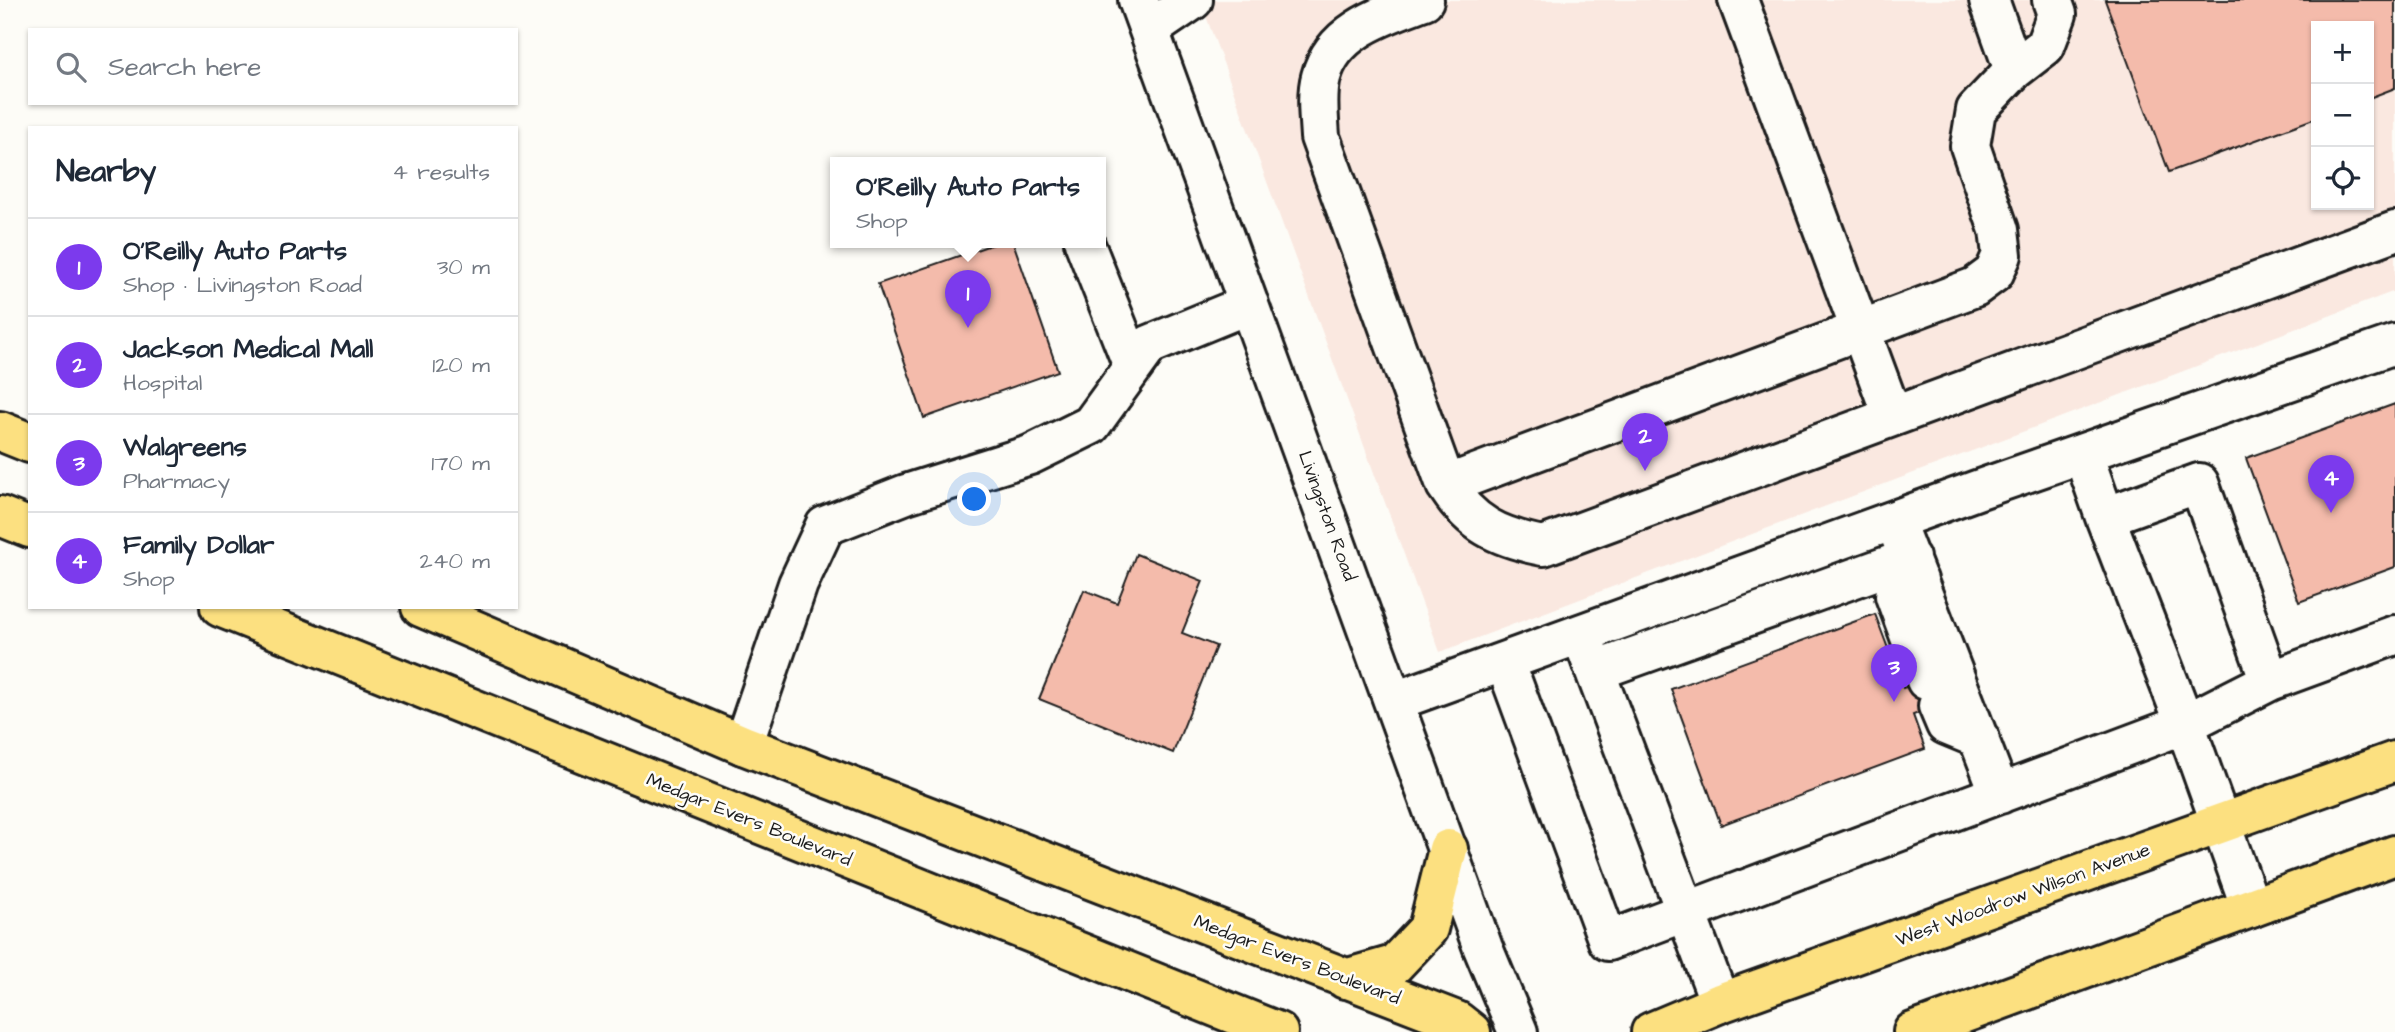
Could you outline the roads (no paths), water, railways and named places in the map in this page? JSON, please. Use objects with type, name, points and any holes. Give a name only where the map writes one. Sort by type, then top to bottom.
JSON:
[{"type":"main road","points":[[0,431],[28,442]]},
{"type":"main road","points":[[0,516],[28,527]]},
{"type":"main road","name":"Medgar Evers Boulevard","points":[[225,609],[1278,1032]]},
{"type":"main road","name":"Medgar Evers Boulevard","points":[[426,609],[743,745],[1457,1021],[1471,1032]]},
{"type":"main road","name":"West Woodrow Wilson Avenue","points":[[1651,1032],[1720,1003],[2395,761]]},
{"type":"main road","points":[[1345,979],[1394,965],[1428,929],[1448,849]]},
{"type":"main road","points":[[1913,1032],[2395,855]]},
{"type":"street","points":[[1143,15],[1193,0]]},
{"type":"street","points":[[1424,0],[1360,26],[1337,48],[1321,77],[1320,137],[1446,485],[1463,511],[1515,541],[1543,547],[1892,415],[2395,231]]},
{"type":"street","points":[[1738,0],[1892,415]]},
{"type":"street","points":[[1989,0],[2014,70]]},
{"type":"street","points":[[1446,485],[1975,287],[1994,273],[2002,254],[1999,230],[1970,146],[1976,110],[2014,70],[2045,46],[2057,14],[2052,0]]},
{"type":"street","name":"Livingston Road","points":[[1143,15],[1448,849],[1518,1032]]},
{"type":"street","points":[[1086,248],[1133,366]]},
{"type":"street","points":[[743,745],[798,584],[825,526],[906,494],[1030,455],[1091,425],[1149,345],[1249,304]]},
{"type":"street","points":[[1395,701],[1894,520],[2395,344]]},
{"type":"street","points":[[2082,454],[2185,724],[2250,908]]},
{"type":"street","points":[[2105,517],[2199,483],[2270,681]]},
{"type":"street","points":[[1894,520],[2000,794]]},
{"type":"street","points":[[1595,671],[1914,569]]},
{"type":"street","points":[[1914,569],[1895,597],[1932,693],[1946,725],[1980,739]]},
{"type":"street","points":[[1581,634],[1720,1003]]},
{"type":"street","points":[[1505,662],[1608,941],[2185,724],[2270,681],[2395,635]]},
{"type":"place","name":"O'Reilly Auto Parts","points":[[968,328]]},
{"type":"place","name":"Jackson Medical Mall","points":[[1645,471]]},
{"type":"place","name":"Family Dollar","points":[[2331,513]]},
{"type":"place","name":"Walgreens","points":[[1894,702]]}]
